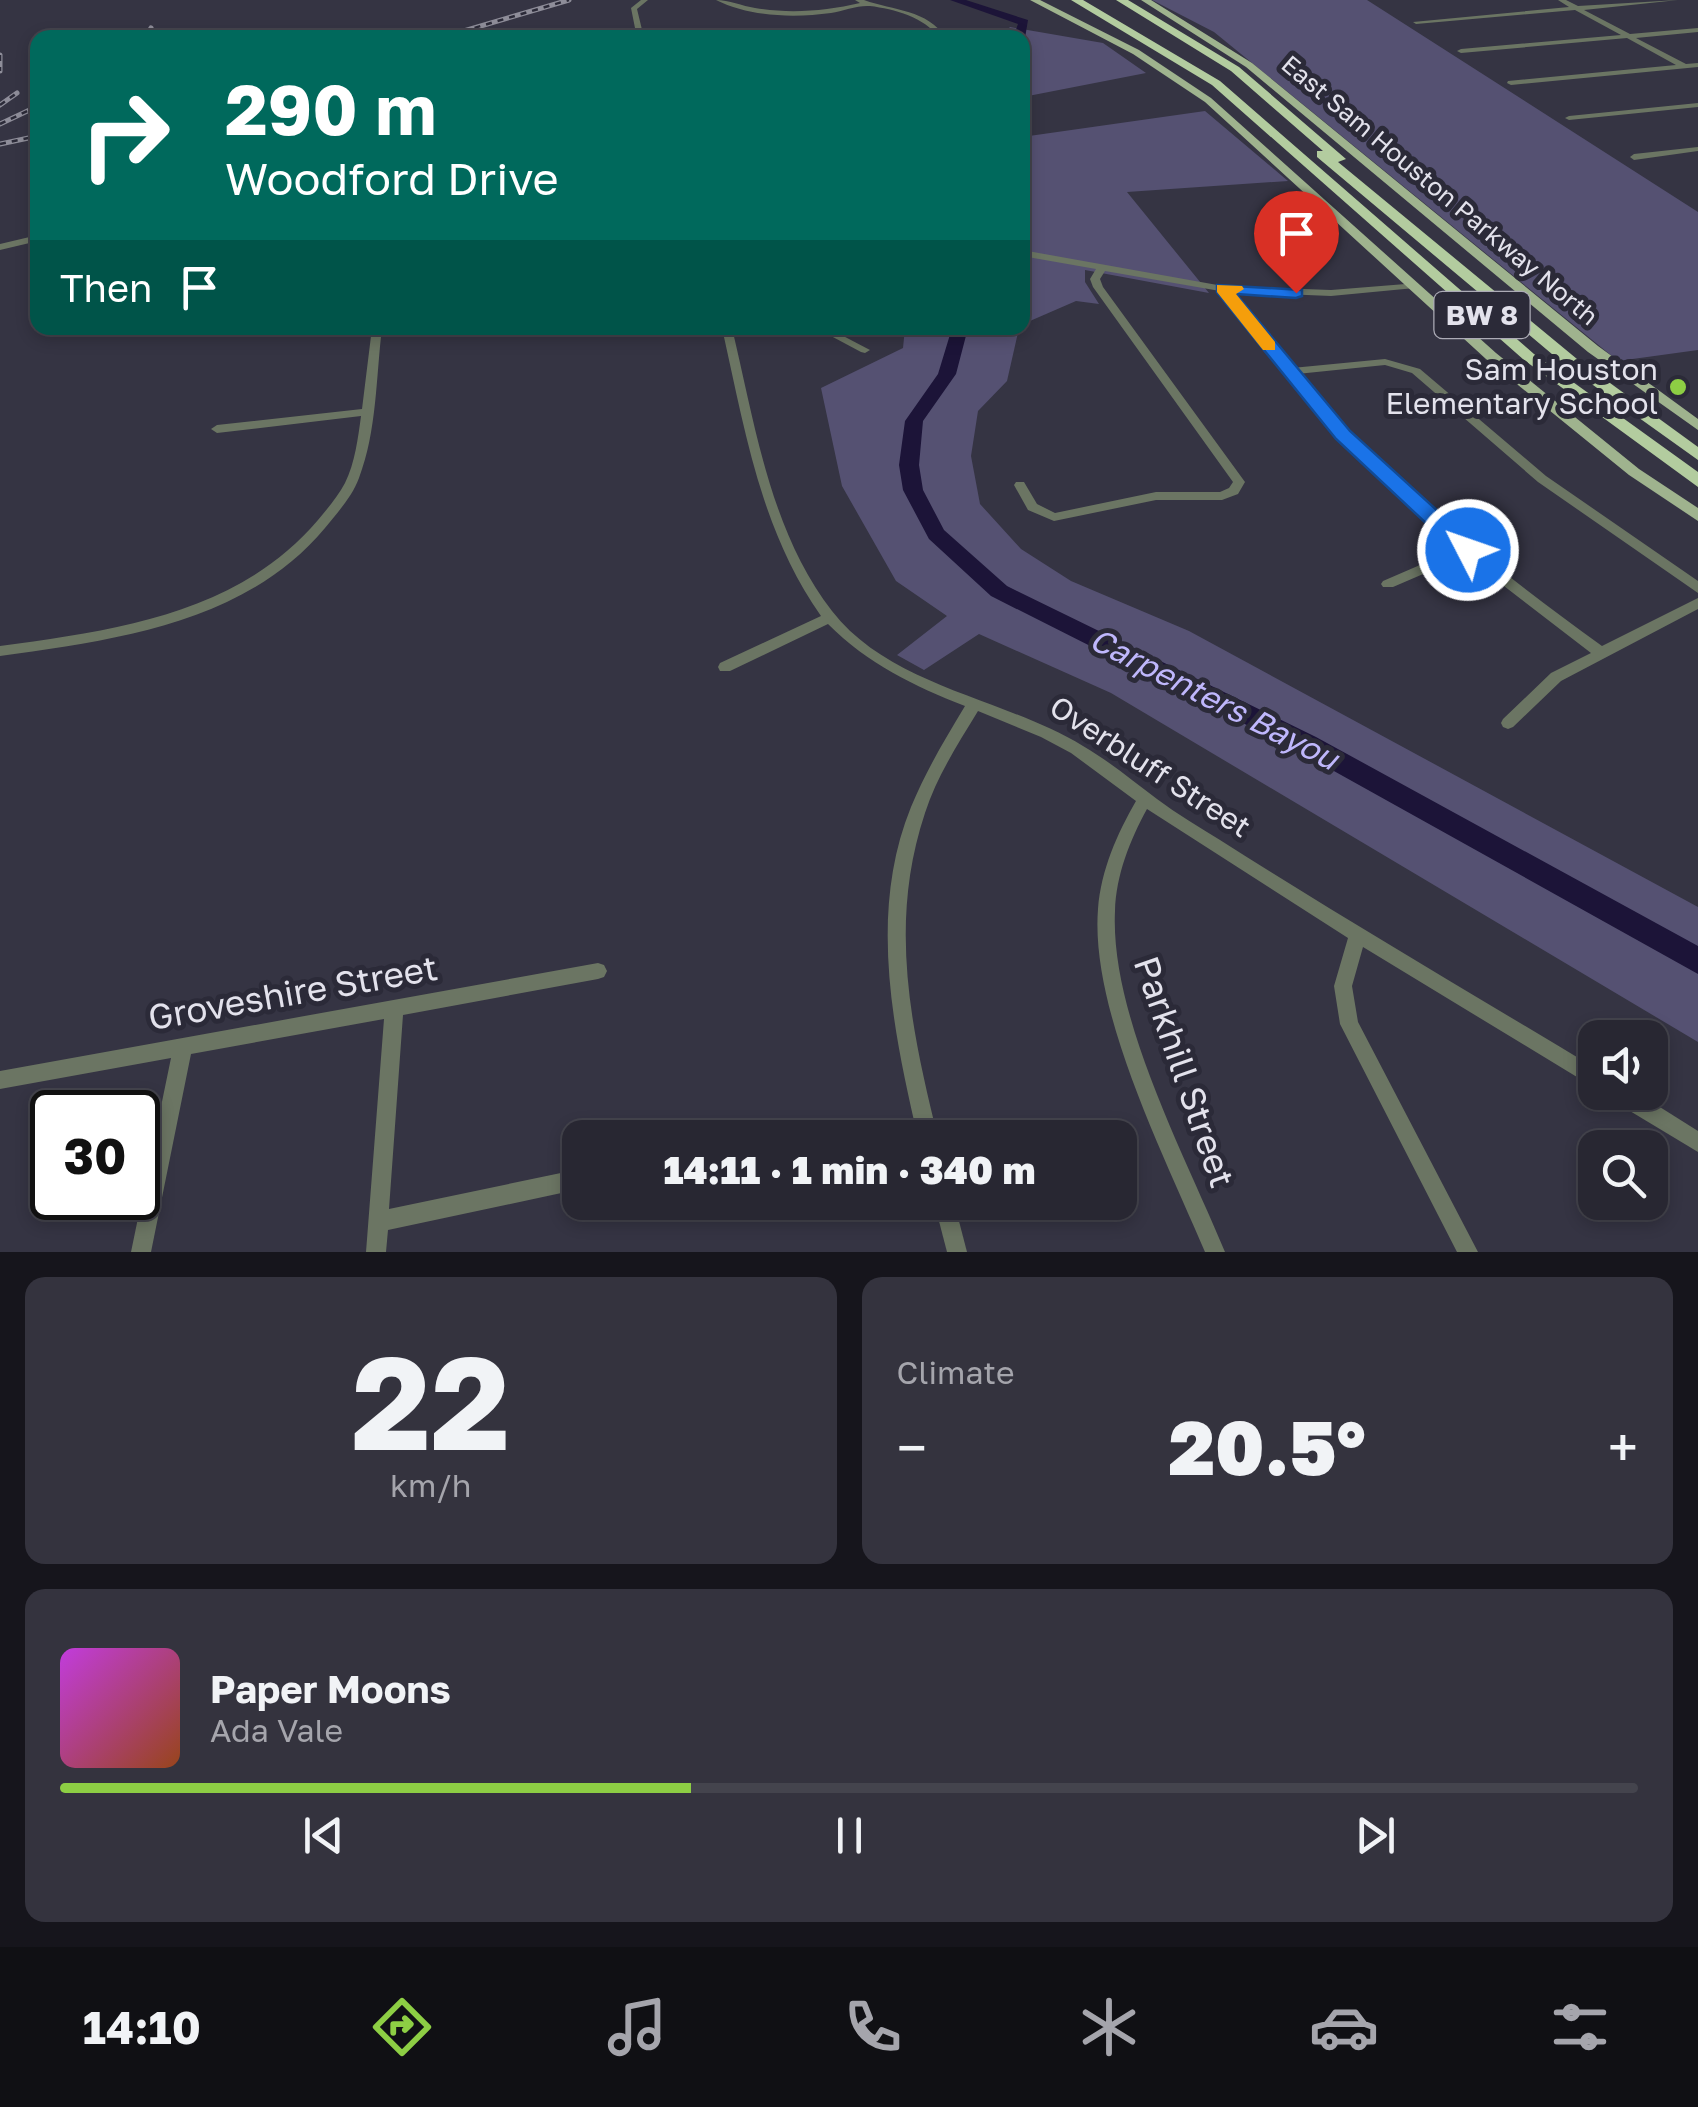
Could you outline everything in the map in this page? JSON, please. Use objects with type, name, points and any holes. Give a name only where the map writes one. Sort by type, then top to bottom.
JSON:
[{"type":"highway","points":[[1057,0],[1170,62],[1301,154]]},
{"type":"highway","name":"BW 8","points":[[1076,0],[1216,83],[1529,357],[1698,482]]},
{"type":"highway","name":"East Sam Houston Parkway North","points":[[1092,0],[1161,36],[1242,88],[1571,362],[1698,455]]},
{"type":"highway","points":[[1121,0],[1141,4],[1264,91],[1571,362]]},
{"type":"main road","name":"BW 8","points":[[1034,0],[1136,52],[1208,100],[1558,413],[1698,516]]},
{"type":"main road","name":"East Sam Houston Parkway North","points":[[1141,4],[1249,65],[1592,349],[1698,426]]},
{"type":"street","points":[[639,30],[634,8],[645,0]]},
{"type":"street","points":[[720,0],[757,10],[830,11],[861,2],[919,17],[939,30]]},
{"type":"street","points":[[1561,0],[1698,73]]},
{"type":"street","points":[[1416,22],[1675,0]]},
{"type":"street","points":[[1461,51],[1698,30]]},
{"type":"street","points":[[1511,83],[1698,65]]},
{"type":"street","points":[[1569,118],[1698,105]]},
{"type":"street","points":[[1634,157],[1698,150]]},
{"type":"street","points":[[0,247],[30,240]]},
{"type":"street","points":[[1030,254],[1223,288],[1331,293],[1415,284]]},
{"type":"street","points":[[1020,485],[1032,506],[1054,517],[1156,496],[1222,496],[1234,491],[1239,482],[1098,288],[1094,279],[1102,267]]},
{"type":"street","points":[[1223,288],[1354,446],[1468,550],[1600,652]]},
{"type":"street","points":[[0,651],[144,628],[218,601],[263,576],[316,536],[353,480],[376,335]]},
{"type":"street","name":"Overbluff Street","points":[[729,335],[775,517],[793,560],[830,618],[897,668],[1030,724],[1076,750],[1145,799],[1578,1069]]},
{"type":"street","points":[[836,335],[866,350]]},
{"type":"street","points":[[1290,372],[1385,362],[1416,371],[1542,479],[1698,588]]},
{"type":"street","points":[[217,429],[365,412]]},
{"type":"street","points":[[1388,584],[1468,550]]},
{"type":"street","points":[[1508,722],[1556,678],[1698,603]]},
{"type":"street","points":[[725,667],[830,618]]},
{"type":"street","points":[[924,1120],[900,1024],[894,948],[896,902],[920,800],[951,737],[975,703]]},
{"type":"street","name":"Parkhill Street","points":[[1145,799],[1124,835],[1115,861],[1106,915],[1107,949],[1131,1040],[1215,1252]]},
{"type":"street","points":[[1358,933],[1343,986],[1350,1024],[1468,1252]]},
{"type":"street","name":"Groveshire Street","points":[[0,1080],[598,970]]},
{"type":"street","points":[[376,1252],[394,1008]]},
{"type":"street","points":[[141,1252],[183,1046]]},
{"type":"street","points":[[1646,1110],[1698,1142]]},
{"type":"street","points":[[378,1222],[562,1183]]},
{"type":"street","points":[[949,1220],[957,1252]]},
{"type":"shaded area","points":[[1152,0],[1367,0],[1698,212],[1698,350],[1618,361],[1214,32]]},
{"type":"shaded area","points":[[1030,30],[1103,43],[1146,73],[1030,96]]},
{"type":"shaded area","points":[[1205,111],[1288,181],[1127,192],[1209,293],[1085,270],[1085,282],[1099,304],[1076,301],[1030,321],[1030,136]]},
{"type":"shaded area","points":[[904,335],[1017,335],[1007,381],[978,411],[971,456],[980,504],[1021,549],[1071,581],[1189,631],[1698,907],[1698,1042],[1668,1024],[1668,1020],[1661,1020],[1111,693],[979,634],[924,670],[897,655],[947,616],[896,581],[842,486],[821,388],[903,348]]},
{"type":"waterway","name":"Carpenters Bayou","points":[[955,0],[1024,22],[1022,30]]},
{"type":"waterway","name":"Carpenters Bayou","points":[[958,335],[947,374],[914,421],[909,465],[913,490],[936,534],[999,591],[1307,744],[1698,961]]},
{"type":"railway","points":[[467,30],[569,0]]},
{"type":"railway","points":[[0,55],[0,71]]},
{"type":"railway","points":[[0,105],[17,93]]},
{"type":"railway","points":[[0,124],[30,110]]},
{"type":"railway","points":[[0,144],[30,138]]},
{"type":"slow traffic","points":[[1236,289],[1223,288],[1269,346]]},
{"type":"place","name":"Sam Houston Elementary School","points":[[1678,387]]},
{"type":"route","points":[[1296,293],[1223,288],[1343,435],[1468,550]]}]
